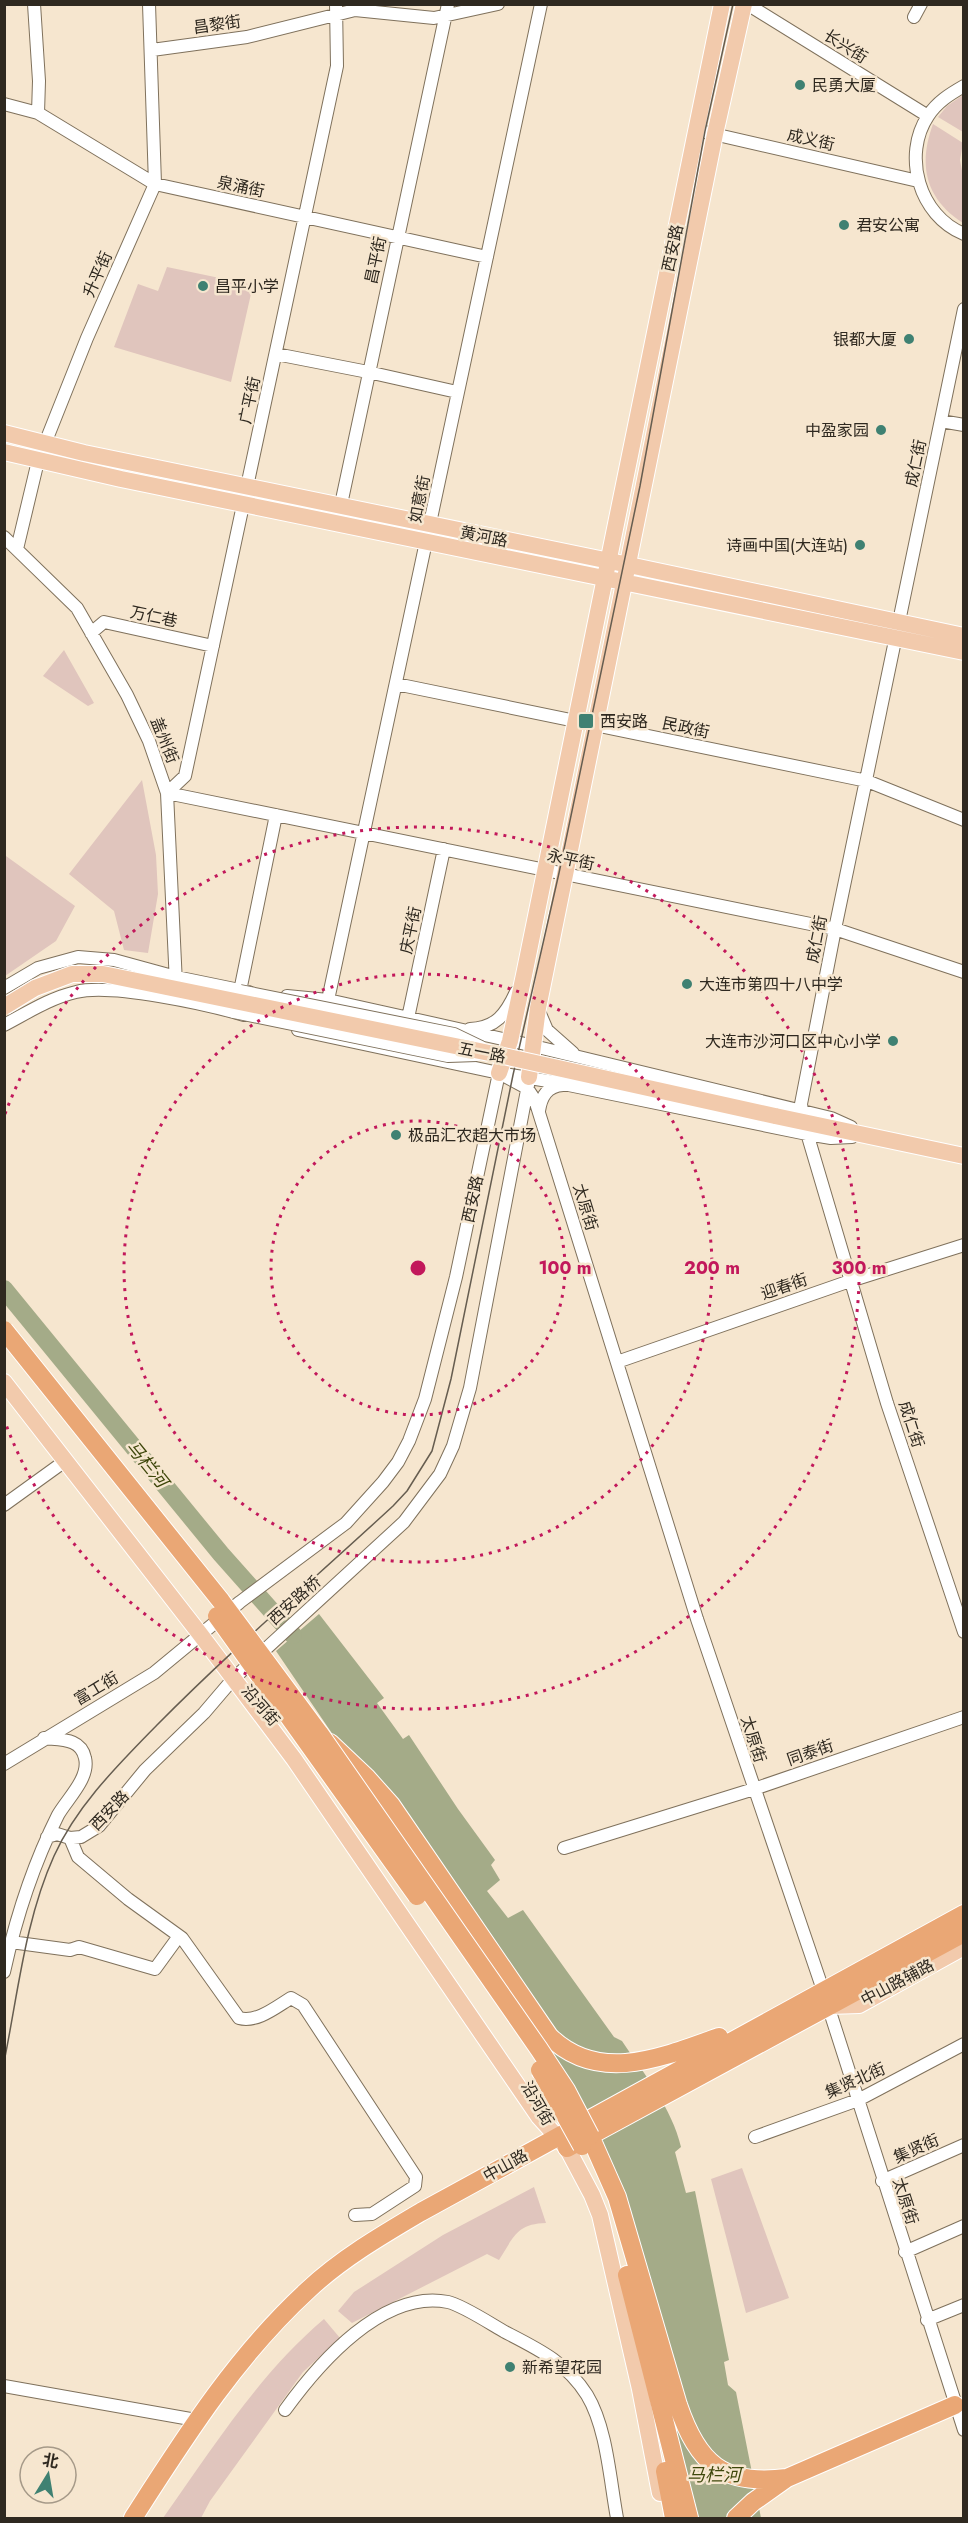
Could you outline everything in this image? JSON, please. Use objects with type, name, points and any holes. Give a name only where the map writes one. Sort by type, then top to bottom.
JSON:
[{"type":"highway","points":[[4,1330],[222,1601],[319,1734],[566,2090],[590,2136],[617,2197],[678,2405],[686,2429],[696,2445],[721,2471],[740,2478],[761,2481],[787,2478]]},
{"type":"highway","points":[[4,1346],[211,1607],[542,2073],[582,2146],[607,2203],[688,2518]]},
{"type":"highway","points":[[319,1734],[341,1752],[391,1805],[549,2036],[562,2049],[578,2058],[597,2063],[635,2063],[769,2020]]},
{"type":"highway","name":"中山路","points":[[133,2518],[196,2421],[251,2349],[310,2288],[388,2232],[580,2132],[825,1998],[963,1914]]},
{"type":"highway","name":"中山路","points":[[667,2084],[769,2020],[825,1998],[963,1933]]},
{"type":"highway","points":[[632,2295],[674,2518]]},
{"type":"highway","points":[[736,2518],[753,2502],[787,2478],[959,2403]]},
{"type":"main road","name":"西安路","points":[[499,1073],[510,1041],[524,975],[722,4]]},
{"type":"main road","name":"西安路","points":[[528,1082],[538,1008],[597,726],[715,134],[745,4]]},
{"type":"main road","name":"黄河路","points":[[4,433],[340,506],[429,532],[606,569],[626,582],[898,630],[963,636]]},
{"type":"main road","name":"黄河路","points":[[4,452],[337,523],[429,532]]},
{"type":"main road","name":"黄河路","points":[[606,569],[629,565],[898,630],[963,652]]},
{"type":"main road","name":"五一路","points":[[4,1006],[35,988],[72,974],[103,974],[499,1055],[963,1156]]},
{"type":"main road","name":"沿河街","points":[[4,1382],[294,1759],[539,2117],[561,2142],[592,2195],[600,2215],[666,2518]]},
{"type":"main road","name":"中山路辅路","points":[[825,1998],[859,2005],[963,1947]]},
{"type":"street","points":[[33,4],[39,81],[38,113]]},
{"type":"street","name":"升平街","points":[[17,549],[38,461],[87,338],[155,184],[152,50],[148,4]]},
{"type":"street","name":"昌黎街","points":[[152,50],[247,37],[335,10],[434,18],[447,9],[498,4]]},
{"type":"street","name":"如意街","points":[[328,1000],[541,4]]},
{"type":"street","name":"长兴街","points":[[745,4],[928,116]]},
{"type":"street","points":[[914,17],[921,4]]},
{"type":"street","name":"昌平街","points":[[337,523],[447,9]]},
{"type":"street","name":"广平街","points":[[167,793],[185,776],[276,354],[337,66],[335,10]]},
{"type":"street","points":[[963,86],[946,96],[928,116],[919,136],[915,158],[918,181],[926,201],[940,218],[963,234]]},
{"type":"street","name":"泉涌街","points":[[4,104],[38,113],[155,184],[487,257]]},
{"type":"street","name":"成义街","points":[[696,130],[918,181]]},
{"type":"street","name":"成仁街","points":[[963,309],[801,1104],[849,1281],[963,1632]]},
{"type":"street","points":[[276,354],[457,392]]},
{"type":"street","points":[[941,421],[963,425]]},
{"type":"street","name":"盖州街","points":[[4,537],[77,608],[127,695],[149,741],[167,793],[176,977],[175,1000]]},
{"type":"street","name":"万仁巷","points":[[91,633],[104,622],[213,646]]},
{"type":"street","name":"民政街","points":[[396,684],[867,781],[963,820]]},
{"type":"street","name":"永平街","points":[[167,793],[835,929],[963,972]]},
{"type":"street","points":[[240,990],[276,815]]},
{"type":"street","name":"庆平街","points":[[408,1018],[444,849]]},
{"type":"street","points":[[4,988],[38,968],[78,957],[114,960],[176,977],[454,1034],[499,1055]]},
{"type":"street","points":[[460,1030],[482,1029],[501,1019],[524,975]]},
{"type":"street","points":[[4,1025],[44,1003],[75,992],[102,988],[175,1000],[448,1056],[499,1055]]},
{"type":"street","points":[[240,990],[328,1000],[534,1046],[591,1060],[805,1123]]},
{"type":"street","points":[[538,1008],[553,1038],[573,1053],[591,1060]]},
{"type":"street","points":[[234,1012],[321,1037],[499,1073],[528,1082],[569,1085],[805,1123]]},
{"type":"street","name":"太原街","points":[[510,1041],[539,1112],[697,1619],[825,1998],[927,2320],[959,2403],[963,2430]]},
{"type":"street","points":[[444,1062],[466,1070],[488,1082],[493,1102]]},
{"type":"street","name":"西安路","points":[[315,1547],[364,1504],[398,1462],[409,1441],[425,1399],[456,1277],[499,1073]]},
{"type":"street","name":"西安路桥","points":[[233,1679],[404,1522],[440,1474],[453,1446],[470,1388],[528,1082]]},
{"type":"street","points":[[539,1112],[540,1103],[546,1092],[558,1085],[569,1085]]},
{"type":"street","name":"迎春街","points":[[617,1362],[849,1281],[963,1245]]},
{"type":"street","points":[[4,1505],[65,1461]]},
{"type":"street","name":"西安路桥","points":[[200,1634],[315,1547]]},
{"type":"street","name":"富工街","points":[[4,1764],[154,1672],[200,1634]]},
{"type":"street","name":"西安路","points":[[47,1837],[57,1834],[70,1838],[81,1837],[99,1826],[145,1770],[198,1719],[233,1679]]},
{"type":"street","name":"同泰街","points":[[564,1848],[754,1789],[963,1718]]},
{"type":"street","points":[[4,1972],[34,1867],[60,1812],[82,1778],[86,1760],[76,1743],[44,1738]]},
{"type":"street","points":[[70,1838],[78,1857],[128,1899],[179,1936],[197,1957],[239,2018],[247,2021],[291,1998],[303,2005],[416,2177],[415,2186],[372,2214],[354,2215]]},
{"type":"street","points":[[11,1942],[70,1950],[79,1947],[155,1969],[179,1936]]},
{"type":"street","name":"集贤北街","points":[[755,2137],[858,2100],[963,2044]]},
{"type":"street","name":"集贤街","points":[[882,2181],[963,2145]]},
{"type":"street","points":[[905,2252],[963,2226]]},
{"type":"street","points":[[285,2410],[306,2380],[343,2344],[384,2313],[412,2302],[449,2302],[552,2356],[586,2394],[598,2419],[617,2518]]},
{"type":"street","points":[[927,2320],[963,2305]]},
{"type":"street","points":[[4,2386],[196,2421]]},
{"type":"shaded area","points":[[963,95],[963,132],[938,117],[947,106]]},
{"type":"shaded area","points":[[933,124],[963,143],[960,160],[963,176],[963,223],[940,203],[928,180],[926,153]]},
{"type":"shaded area","points":[[167,267],[253,285],[231,382],[114,347],[138,284],[158,291]]},
{"type":"shaded area","points":[[64,650],[94,703],[88,706],[43,676]]},
{"type":"shaded area","points":[[142,780],[156,855],[158,894],[148,953],[124,950],[114,911],[69,874]]},
{"type":"shaded area","points":[[6,856],[75,906],[56,941],[5,976]]},
{"type":"shaded area","points":[[742,2168],[789,2298],[746,2313],[711,2179]]},
{"type":"shaded area","points":[[534,2187],[546,2223],[522,2229],[513,2238],[499,2260],[487,2254],[352,2323],[338,2311],[354,2292],[443,2235]]},
{"type":"shaded area","points":[[324,2319],[340,2338],[303,2372],[210,2501],[201,2518],[163,2518],[257,2388],[300,2341]]},
{"type":"water","name":"马栏河","points":[[319,1614],[384,1698],[377,1703],[403,1739],[409,1735],[495,1860],[491,1865],[500,1880],[487,1891],[508,1918],[523,1910],[614,2037],[622,2041],[671,2119],[681,2147],[675,2152],[686,2193],[695,2191],[729,2360],[724,2362],[728,2385],[736,2392],[761,2518],[684,2518],[643,2293],[565,2076],[276,1651]]},
{"type":"waterway","name":"马栏河","points":[[4,1289],[221,1554],[293,1635]]},
{"type":"tram line","points":[[4,2062],[23,1958],[36,1906],[54,1856],[74,1820],[114,1770],[185,1697],[393,1506],[407,1491],[432,1451],[451,1379],[513,1075],[559,873],[640,486],[705,131],[733,4]]},
{"type":"place","name":"民勇大厦","points":[[800,85]]},
{"type":"place","name":"君安公寓","points":[[844,225]]},
{"type":"place","name":"昌平小学","points":[[203,286]]},
{"type":"place","name":"银都大厦","points":[[909,339]]},
{"type":"place","name":"中盈家园","points":[[881,430]]},
{"type":"place","name":"诗画中国(大连站)","points":[[860,545]]},
{"type":"place","name":"西安路","points":[[586,721]]},
{"type":"place","name":"大连市第四十八中学","points":[[687,984]]},
{"type":"place","name":"大连市沙河口区中心小学","points":[[893,1041]]},
{"type":"place","name":"极品汇农超大市场","points":[[396,1135]]},
{"type":"place","name":"新希望花园","points":[[510,2367]]}]
